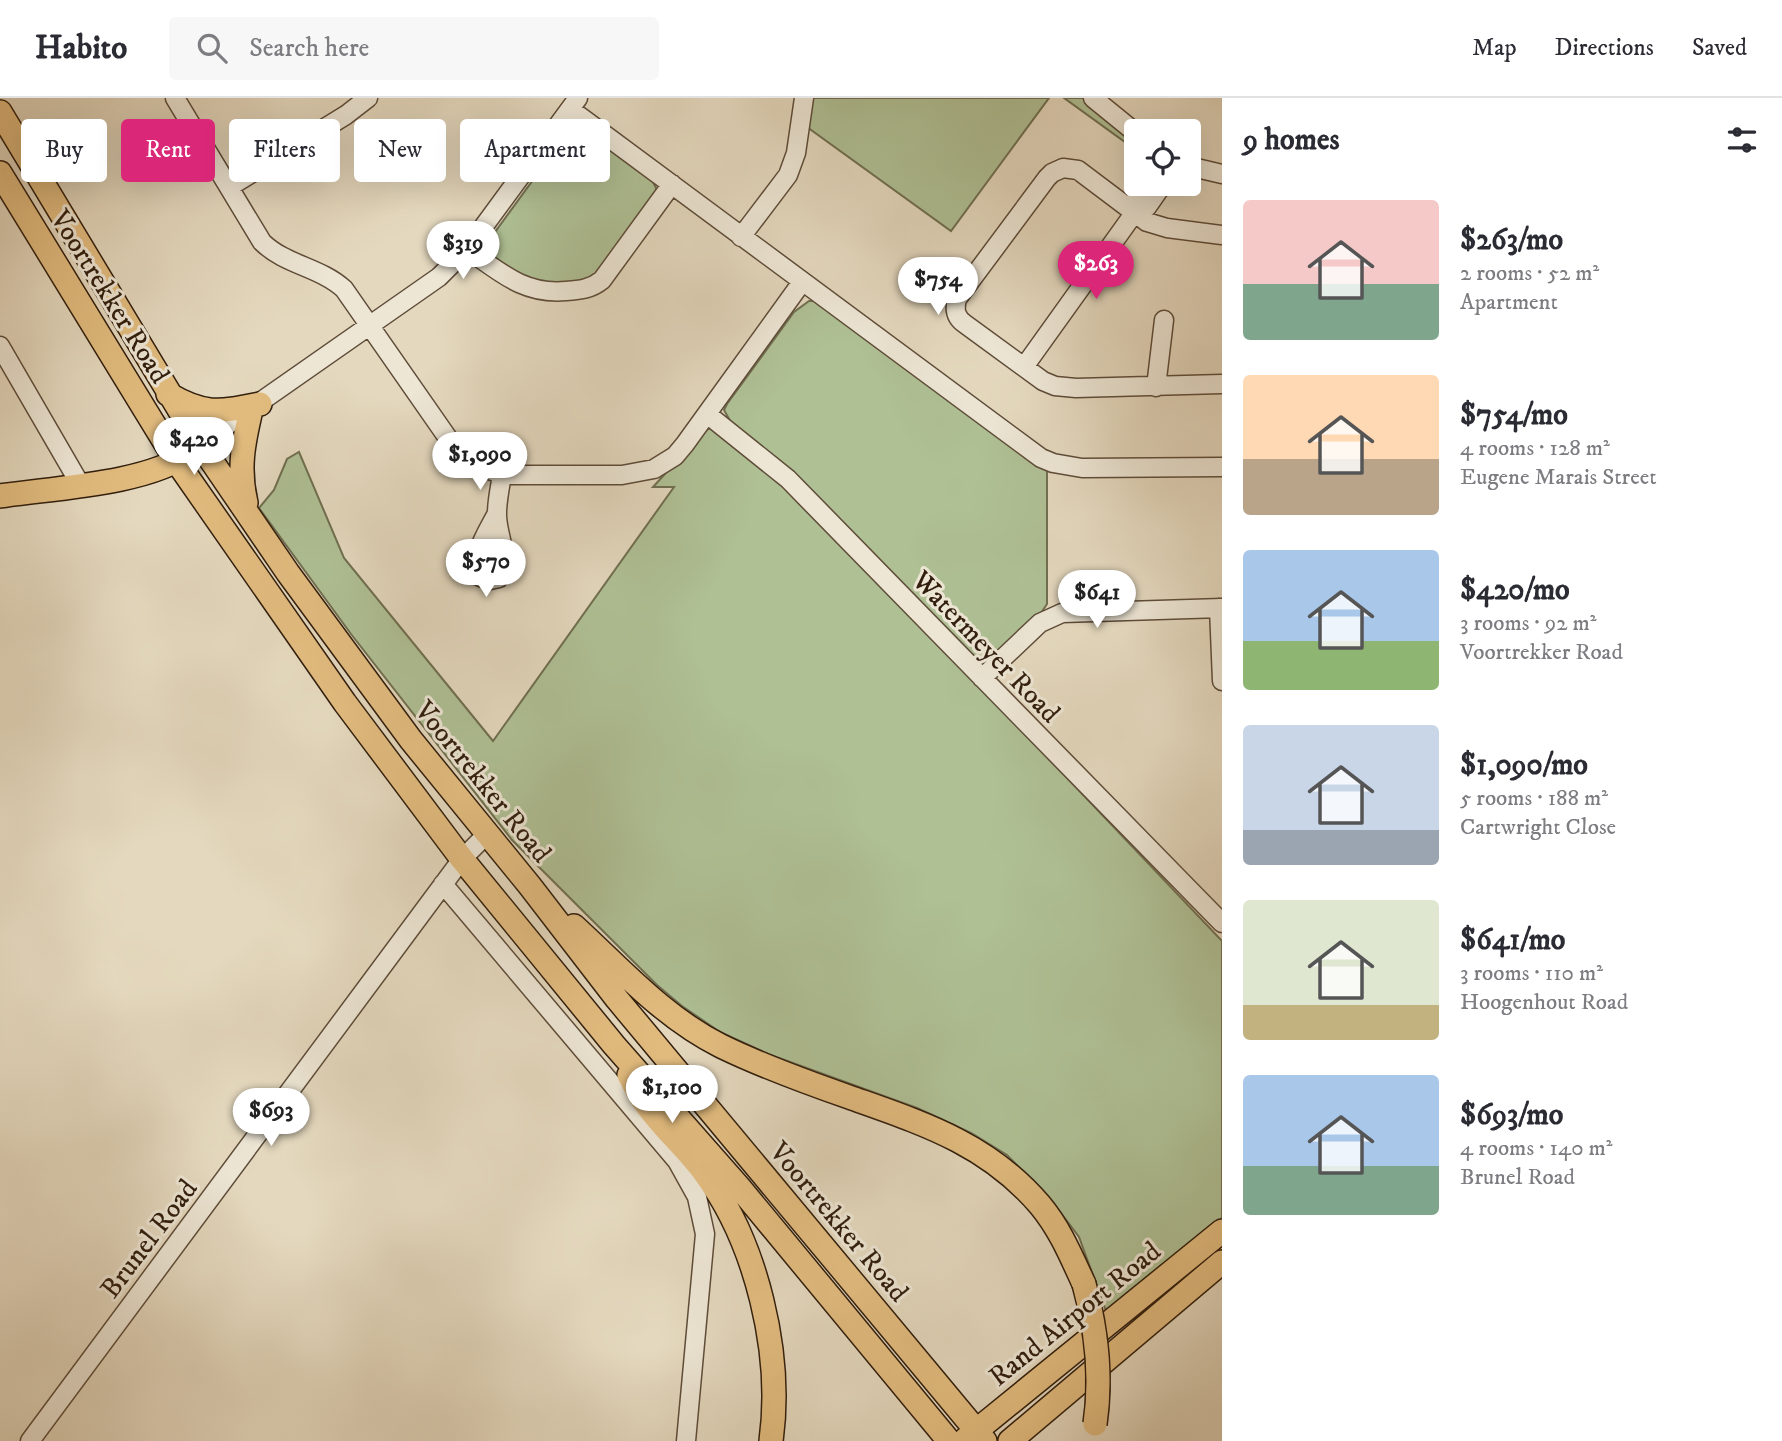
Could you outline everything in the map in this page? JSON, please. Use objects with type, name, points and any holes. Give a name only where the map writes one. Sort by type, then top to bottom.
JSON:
[{"type":"main road","name":"Voortrekker Road","points":[[0,112],[168,394],[288,573],[411,740],[625,1009],[975,1437]]},
{"type":"main road","name":"Voortrekker Road","points":[[0,173],[177,462],[345,703],[462,859],[614,1045],[739,1187],[931,1431],[949,1441]]},
{"type":"main road","points":[[168,394],[189,406],[210,411],[262,402]]},
{"type":"main road","points":[[247,510],[240,475],[242,447],[262,402]]},
{"type":"main road","points":[[0,496],[146,473],[177,462],[200,444]]},
{"type":"main road","points":[[530,887],[602,951],[648,997],[691,1029],[722,1046],[797,1079],[914,1119],[953,1137],[986,1156],[1040,1205],[1066,1243],[1084,1284],[1098,1349],[1099,1384],[1093,1433]]},
{"type":"main road","points":[[614,1045],[643,1102],[705,1173],[735,1225],[751,1264],[763,1304],[773,1376],[771,1441]]},
{"type":"main road","name":"Rand Airport Road","points":[[975,1437],[1222,1231]]},
{"type":"main road","name":"Rand Airport Road","points":[[1010,1441],[1222,1262]]},
{"type":"street","points":[[175,98],[254,230],[270,250],[314,269],[344,289],[457,451],[473,463],[502,475],[622,475],[654,469],[675,456],[802,282]]},
{"type":"street","points":[[229,187],[346,116],[368,98]]},
{"type":"street","points":[[741,237],[788,175],[793,164],[804,98]]},
{"type":"street","points":[[1093,98],[1124,123]]},
{"type":"street","points":[[200,444],[439,277],[467,249],[574,103],[741,237],[1041,458],[1082,468],[1222,467]]},
{"type":"street","points":[[1201,169],[1222,174]]},
{"type":"street","points":[[1222,236],[1157,226],[1147,222],[1078,170],[1057,170],[1047,178],[1022,210],[957,299],[956,311],[960,321],[1043,381],[1055,386],[1156,387],[1222,384]]},
{"type":"street","points":[[467,249],[501,273],[531,289],[555,292],[589,288],[602,280],[672,184]]},
{"type":"street","points":[[1024,367],[1135,212],[1137,196]]},
{"type":"street","points":[[1135,212],[1147,207],[1155,196]]},
{"type":"street","points":[[1156,387],[1164,320]]},
{"type":"street","points":[[0,346],[80,484]]},
{"type":"street","name":"Watermeyer Road","points":[[707,414],[788,479],[1222,923]]},
{"type":"street","points":[[496,515],[502,475]]},
{"type":"street","points":[[982,678],[1040,624],[1062,613],[1220,608],[1222,681]]},
{"type":"street","name":"Brunel Road","points":[[30,1441],[443,884],[462,859],[487,834]]},
{"type":"street","points":[[443,884],[677,1161],[696,1197],[702,1214],[704,1248],[686,1441]]},
{"type":"green space","points":[[810,98],[1049,98],[951,231],[807,127]]},
{"type":"green space","points":[[1064,98],[1087,98],[1124,128],[1124,141]]},
{"type":"green space","points":[[610,149],[651,178],[657,190],[599,275],[585,284],[528,283],[490,257],[487,243],[532,182],[610,182]]},
{"type":"green space","points":[[809,301],[815,301],[1047,465],[1047,604],[993,659],[979,660],[967,653],[778,459],[733,426],[724,410],[794,312]]},
{"type":"green space","points":[[712,428],[785,481],[1222,941],[1222,1218],[1106,1311],[1079,1237],[1051,1200],[1007,1155],[971,1133],[917,1108],[768,1054],[720,1032],[657,985],[512,840],[351,634],[259,508],[274,490],[287,459],[299,452],[344,558],[493,741],[674,487],[653,487],[705,430]]}]
